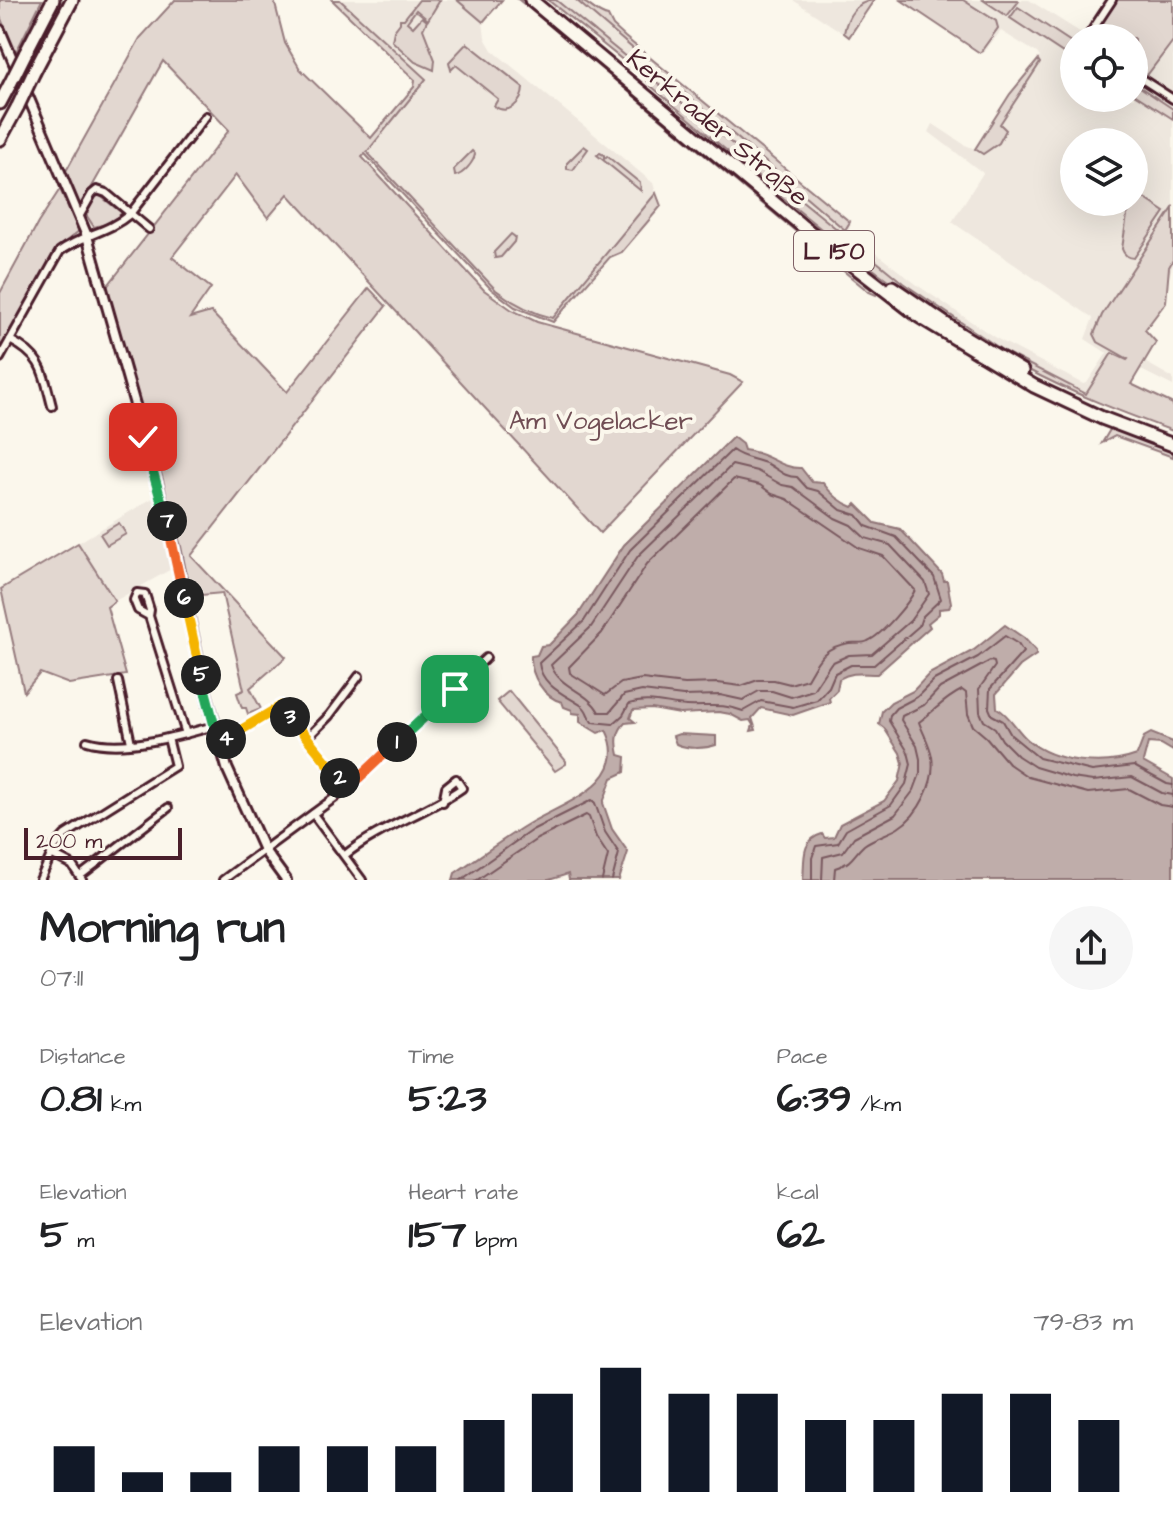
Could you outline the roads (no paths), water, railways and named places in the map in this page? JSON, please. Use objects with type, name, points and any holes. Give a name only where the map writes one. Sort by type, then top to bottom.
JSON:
[{"type":"highway","points":[[0,103],[53,0]]},
{"type":"highway","points":[[0,139],[72,0]]},
{"type":"highway","name":"Kerkrader Straße","points":[[531,0],[801,225],[920,317],[1034,386],[1102,418],[1173,445]]},
{"type":"highway","name":"Kerkrader Straße","points":[[542,0],[809,223],[924,310],[1036,379],[1173,438]]},
{"type":"street","points":[[1096,24],[1112,0]]},
{"type":"street","points":[[0,30],[87,236],[171,534],[191,634],[230,777],[264,850],[286,880]]},
{"type":"street","points":[[1148,83],[1173,99]]},
{"type":"street","points":[[0,358],[57,255],[74,241],[119,223],[130,214],[206,116]]},
{"type":"street","points":[[79,217],[97,190],[106,193],[149,229]]},
{"type":"street","points":[[10,340],[38,360],[52,406]]},
{"type":"street","points":[[149,616],[186,734]]},
{"type":"street","points":[[223,880],[348,788],[486,658]]},
{"type":"street","points":[[307,738],[329,716],[359,676]]},
{"type":"street","points":[[118,681],[131,743]]},
{"type":"street","points":[[219,743],[281,706],[348,788]]},
{"type":"street","points":[[87,741],[99,745],[131,743],[168,738],[214,726]]},
{"type":"street","points":[[40,880],[58,842],[75,827],[173,769],[176,764],[168,738]]},
{"type":"street","points":[[345,855],[365,839],[443,802]]},
{"type":"street","points":[[51,854],[67,861],[81,878],[168,808]]},
{"type":"street","points":[[313,814],[362,880]]},
{"type":"water","points":[[733,437],[744,450],[801,468],[812,482],[823,483],[848,505],[853,507],[856,504],[875,523],[900,529],[947,581],[949,608],[939,609],[939,614],[928,623],[930,627],[877,674],[844,676],[839,679],[830,702],[793,715],[761,708],[752,718],[756,730],[751,731],[753,725],[750,720],[743,721],[719,712],[680,714],[652,709],[633,710],[630,718],[635,722],[625,723],[618,738],[619,755],[626,757],[625,772],[612,778],[603,803],[612,829],[628,852],[619,880],[569,880],[568,874],[549,880],[453,880],[455,873],[491,848],[590,789],[602,778],[610,764],[612,748],[606,730],[598,733],[580,722],[580,714],[572,713],[562,702],[549,696],[539,685],[531,656],[537,655],[541,646],[549,645],[578,615],[624,545]]},
{"type":"water","points":[[1005,625],[1024,638],[1036,655],[1020,666],[996,694],[997,708],[1039,748],[1065,758],[1095,762],[1137,755],[1144,737],[1151,733],[1173,742],[1173,751],[1161,744],[1148,743],[1143,762],[1173,779],[1173,880],[803,880],[805,852],[810,841],[822,834],[825,838],[834,837],[840,824],[884,801],[899,781],[903,763],[900,753],[879,724],[882,711],[891,702],[913,691],[929,674],[974,650]]},
{"type":"water","points":[[673,736],[716,736],[716,745],[696,748],[680,746]]},
{"type":"park label","name":"Am Vogelacker","points":[[601,420]]}]
